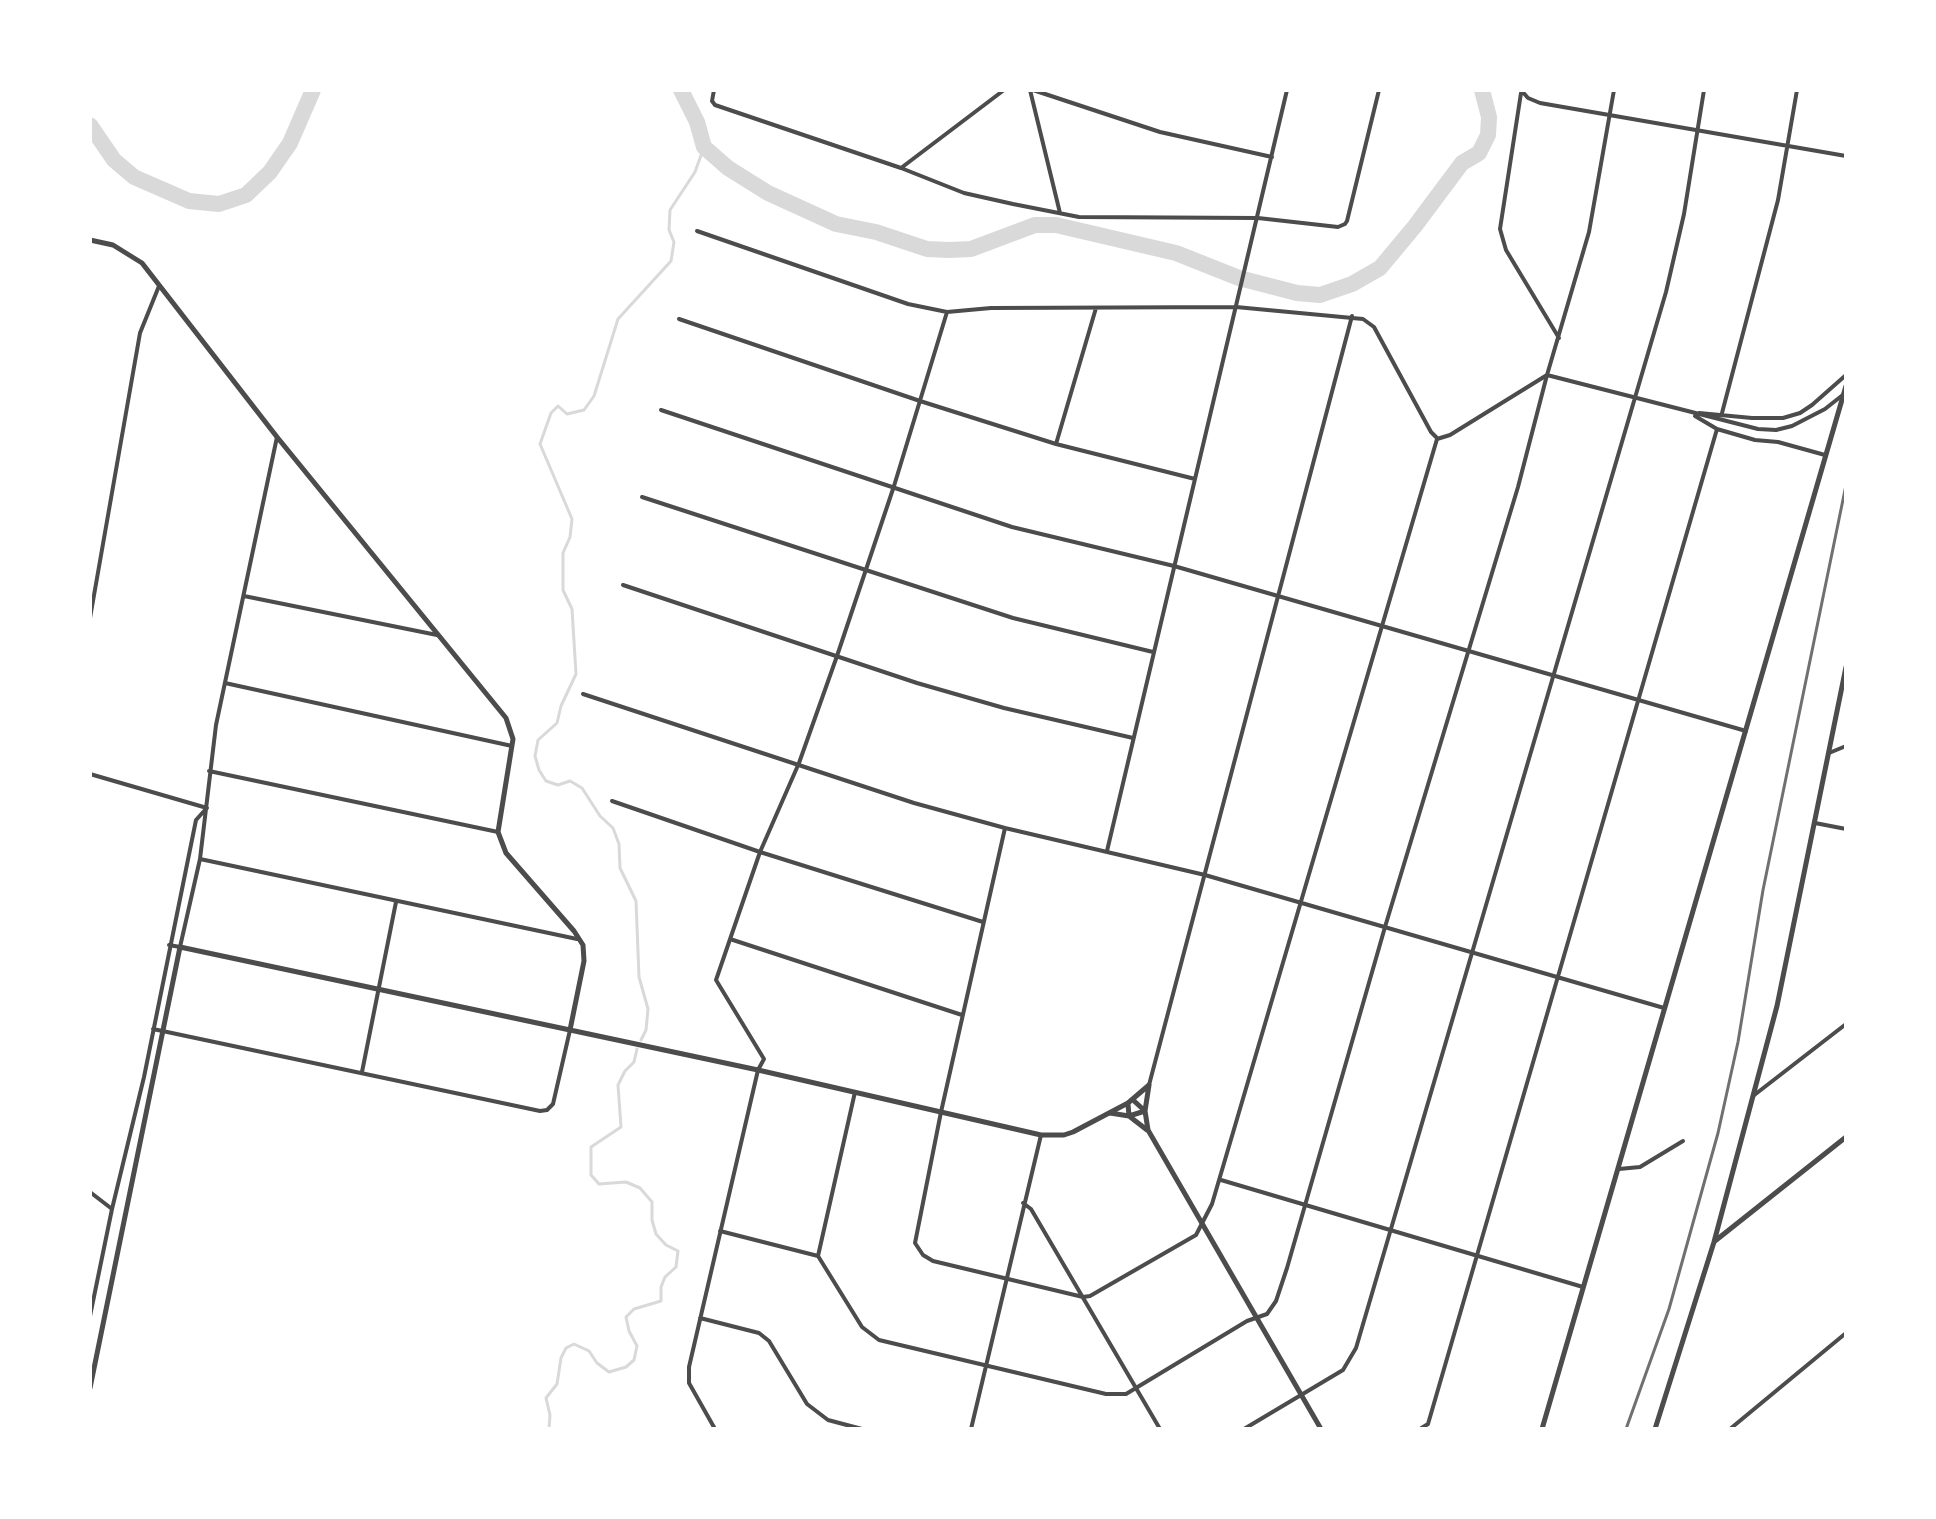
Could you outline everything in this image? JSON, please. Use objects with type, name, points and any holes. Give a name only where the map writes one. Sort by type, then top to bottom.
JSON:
[{"type":"street","points":[[714,90],[712,101],[715,105],[901,168],[964,193],[1079,217],[1258,218],[1338,227],[1347,221],[1379,90]]},
{"type":"street","points":[[901,168],[1004,90]]},
{"type":"street","points":[[1032,90],[1060,213]]},
{"type":"street","points":[[1032,90],[1160,132],[1272,157]]},
{"type":"street","points":[[1107,851],[1287,90]]},
{"type":"street","points":[[720,1231],[818,1256],[862,1327],[874,1338],[1106,1394],[1126,1394],[1247,1321],[1267,1314],[1276,1301],[1518,487],[1589,232],[1614,90]]},
{"type":"street","points":[[1244,1429],[1343,1370],[1353,1358],[1666,292],[1684,214],[1704,90]]},
{"type":"street","points":[[1722,413],[1778,200],[1797,90]]},
{"type":"street","points":[[1559,338],[1506,250],[1500,229],[1521,91],[1540,103],[1846,156]]},
{"type":"street","points":[[697,231],[908,304],[947,312],[991,308],[1236,307],[1363,319],[1374,327],[1437,439]]},
{"type":"street","points":[[90,240],[113,245],[142,263],[277,437],[506,718],[512,732],[512,747],[498,832],[506,853],[580,939],[585,954],[553,1104],[547,1110],[528,1109],[153,1029]]},
{"type":"street","points":[[90,618],[140,333],[159,286]]},
{"type":"street","points":[[1056,444],[1096,308]]},
{"type":"street","points":[[715,1429],[689,1383],[689,1367],[758,1070],[764,1056],[716,980],[760,852],[799,763],[837,656],[894,486],[947,312]]},
{"type":"street","points":[[1321,1429],[1148,1130],[1145,1111],[1149,1085],[1352,316]]},
{"type":"street","points":[[679,319],[1056,444],[1195,479]]},
{"type":"street","points":[[1437,439],[1450,435],[1547,375],[1758,429],[1776,430],[1807,420],[1846,392]]},
{"type":"street","points":[[1688,413],[1783,418],[1800,413],[1846,375]]},
{"type":"street","points":[[1542,1429],[1846,386]]},
{"type":"street","points":[[661,410],[1012,527],[1174,566],[1746,731]]},
{"type":"street","points":[[1688,413],[1717,429],[1825,455]]},
{"type":"street","points":[[1420,1429],[1430,1427],[1477,1254],[1717,429]]},
{"type":"street","points":[[90,1388],[200,859],[209,771],[225,683],[277,437]]},
{"type":"street","points":[[1005,828],[915,1243],[923,1255],[933,1261],[1083,1297],[1096,1295],[1196,1235],[1204,1224],[1221,1180],[1437,439]]},
{"type":"street","points":[[642,497],[1013,618],[1153,652]]},
{"type":"street","points":[[623,585],[962,696],[1133,738]]},
{"type":"street","points":[[244,596],[440,636]]},
{"type":"street","points":[[1655,1429],[1714,1242],[1777,1006],[1846,667]]},
{"type":"street","points":[[225,683],[512,747]]},
{"type":"street","points":[[583,694],[914,803],[1005,828],[1205,875],[1664,1008]]},
{"type":"street","points":[[1829,753],[1846,746]]},
{"type":"street","points":[[209,771],[498,832]]},
{"type":"street","points":[[90,774],[207,808]]},
{"type":"street","points":[[612,801],[760,852],[983,922]]},
{"type":"street","points":[[90,1316],[196,820],[207,808]]},
{"type":"street","points":[[1815,823],[1846,829]]},
{"type":"street","points":[[200,859],[580,939]]},
{"type":"street","points":[[362,1072],[396,902]]},
{"type":"street","points":[[730,939],[962,1015]]},
{"type":"street","points":[[169,945],[758,1070],[1041,1135],[1064,1135],[1130,1102],[1149,1085]]},
{"type":"street","points":[[1753,1096],[1846,1024]]},
{"type":"street","points":[[818,1256],[855,1092]]},
{"type":"street","points":[[1130,1102],[1145,1111]]},
{"type":"street","points":[[1129,1116],[1130,1102]]},
{"type":"street","points":[[1107,1113],[1129,1116],[1145,1111]]},
{"type":"street","points":[[1129,1116],[1148,1130]]},
{"type":"street","points":[[971,1429],[1041,1135]]},
{"type":"street","points":[[1714,1242],[1846,1137]]},
{"type":"street","points":[[1619,1169],[1640,1167],[1683,1141]]},
{"type":"street","points":[[1221,1180],[1583,1287]]},
{"type":"street","points":[[90,1192],[112,1209]]},
{"type":"street","points":[[1023,1203],[1031,1209],[1160,1429]]},
{"type":"street","points":[[700,1318],[759,1333],[769,1341],[807,1404],[828,1420],[862,1429]]},
{"type":"street","points":[[1730,1429],[1846,1333]]},
{"type":"waterway","points":[[90,125],[114,160],[134,177],[189,201],[219,204],[246,195],[270,172],[290,143],[313,90]]},
{"type":"waterway","points":[[681,90],[697,122],[704,147],[728,168],[768,193],[836,224],[876,232],[927,249],[949,250],[971,249],[1035,225],[1056,225],[1176,253],[1239,278],[1297,293],[1320,295],[1352,284],[1380,268],[1462,163],[1479,153],[1488,135],[1489,117],[1482,90]]},
{"type":"waterway","points":[[641,1040],[646,1030],[648,1009],[639,977],[636,901],[620,868],[619,844],[613,828],[600,816],[582,788],[570,781],[558,785],[546,781],[535,756],[538,740],[557,723],[561,706],[576,674],[572,609],[563,590],[563,553],[570,537],[572,519],[540,444],[551,413],[558,406],[567,414],[584,410],[594,396],[618,319],[671,261],[674,242],[669,230],[670,210],[695,172],[704,147]]},
{"type":"waterway","points":[[549,1429],[546,1398],[557,1384],[561,1358],[566,1348],[574,1344],[589,1351],[597,1363],[609,1372],[626,1367],[634,1360],[637,1346],[626,1317],[634,1309],[661,1301],[665,1277],[676,1267],[678,1251],[666,1245],[656,1234],[652,1202],[640,1188],[626,1182],[599,1184],[591,1175],[591,1147],[621,1127],[618,1085],[634,1062],[637,1049]]},
{"type":"railway","points":[[1626,1429],[1669,1309],[1718,1133],[1738,1042],[1763,890],[1846,485]]}]
